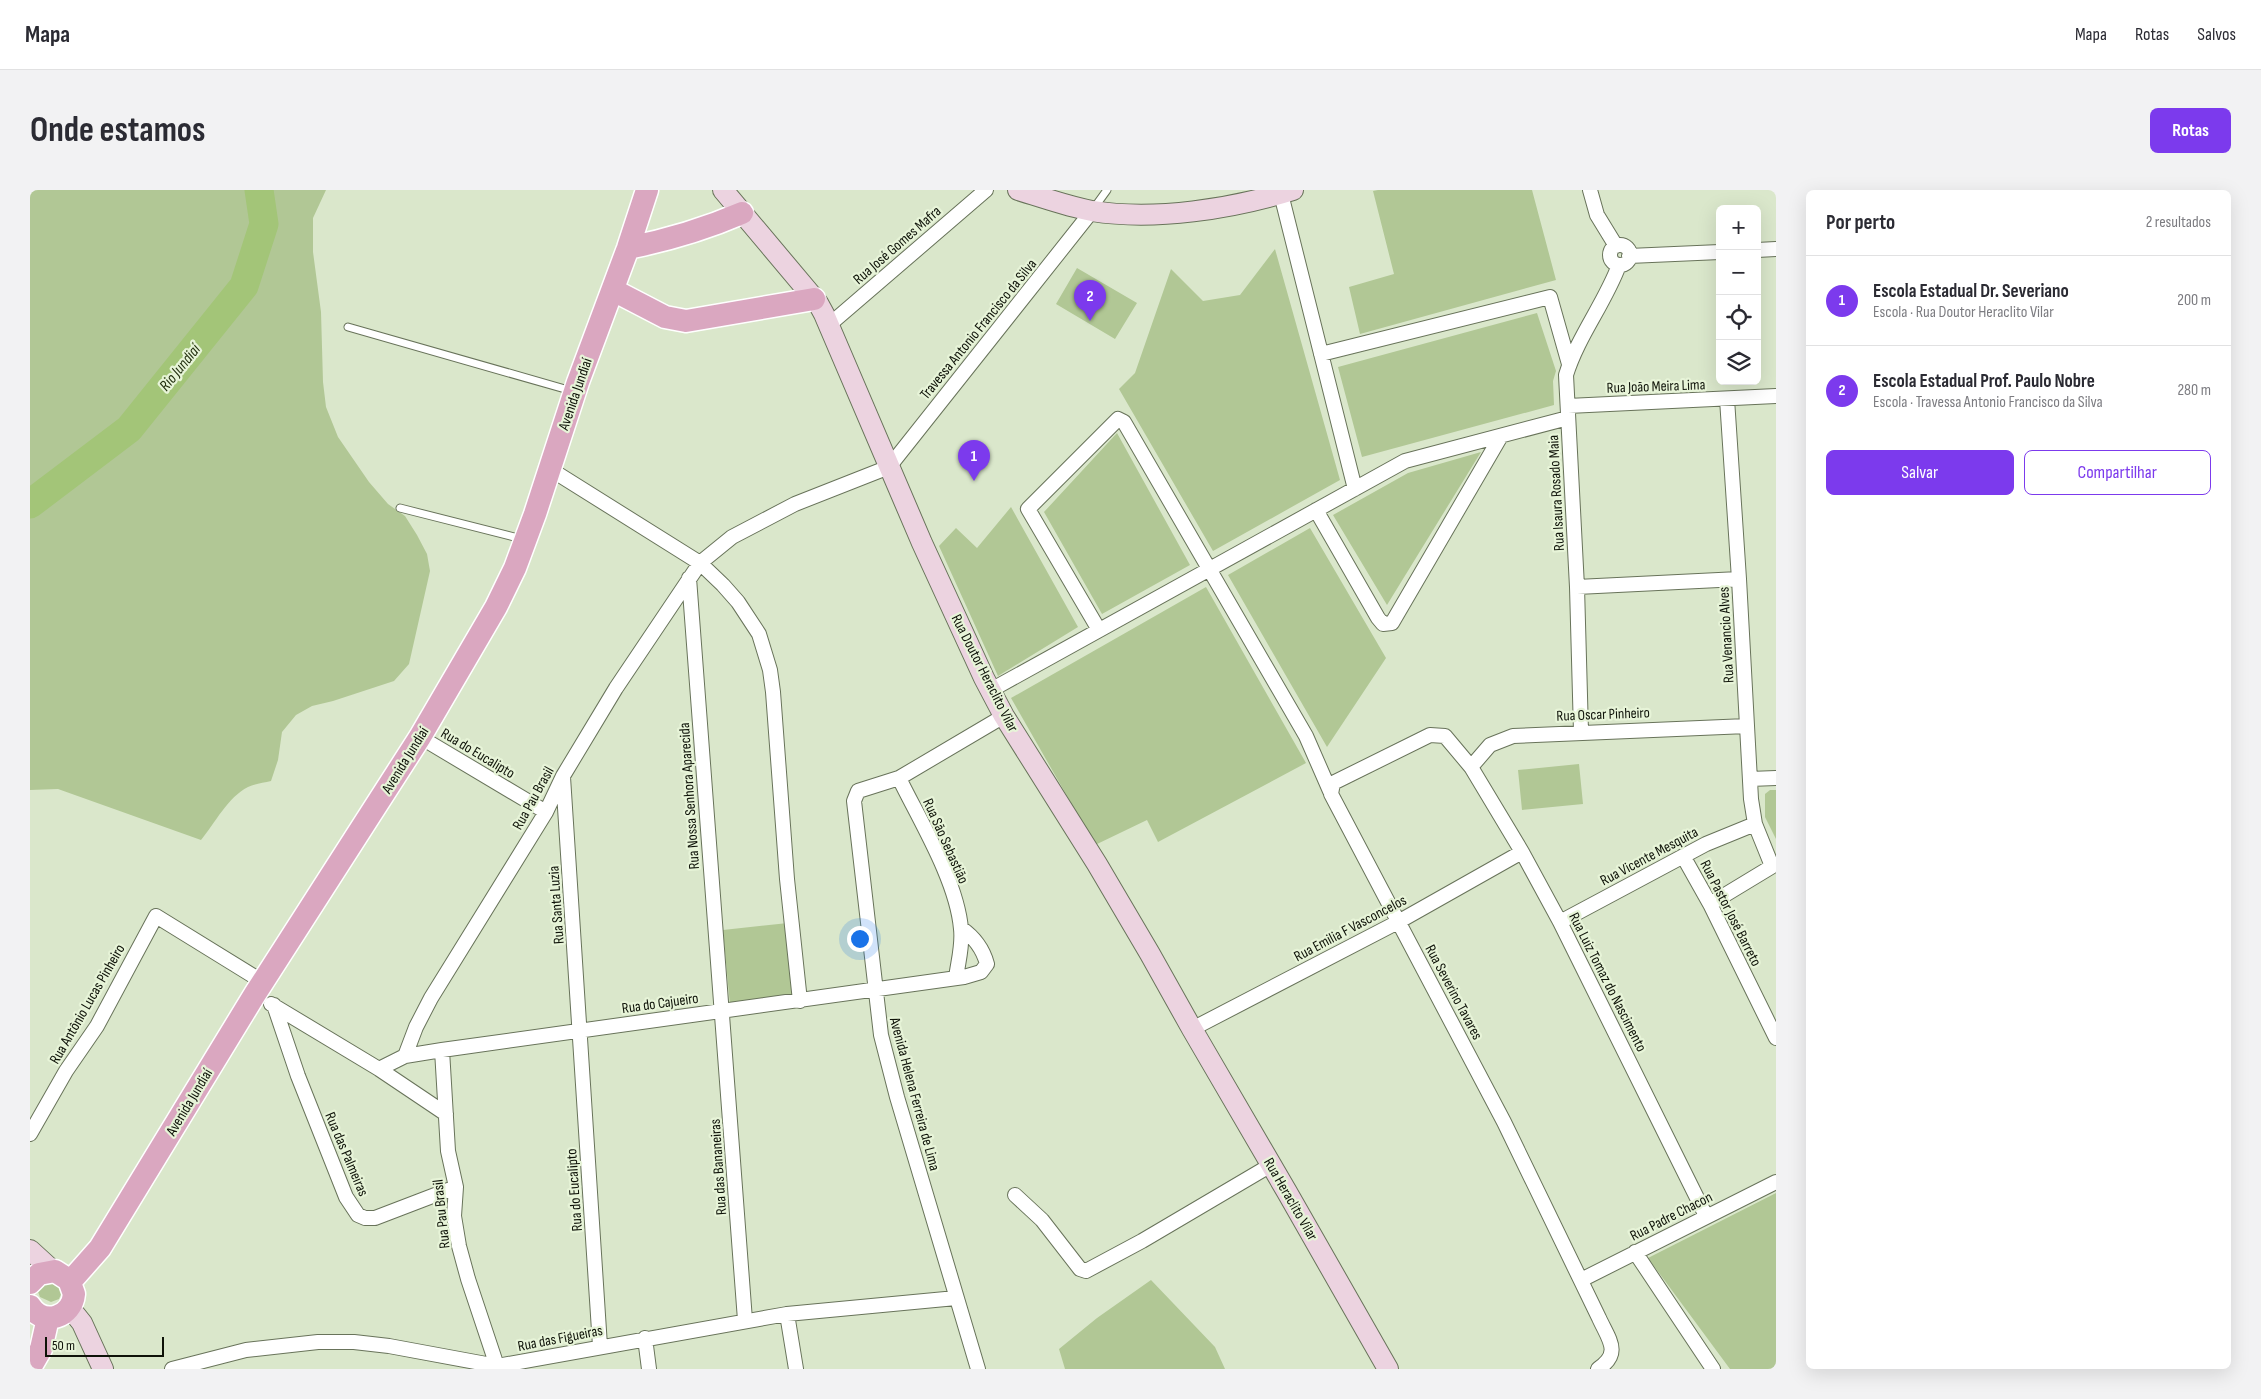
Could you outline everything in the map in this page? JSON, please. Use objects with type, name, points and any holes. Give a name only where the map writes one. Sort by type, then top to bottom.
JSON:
[{"type":"main road","name":"Avenida Jundiaí","points":[[62,1277],[100,1248],[259,988],[420,737],[496,607],[515,568],[575,391],[613,290],[647,190]]},
{"type":"main road","points":[[628,248],[680,236],[712,226],[742,213]]},
{"type":"main road","points":[[613,290],[665,317],[686,321],[814,299]]},
{"type":"main road","points":[[30,1283],[40,1274],[62,1277],[74,1294],[70,1308],[60,1316],[39,1312],[41,1349],[30,1368]]},
{"type":"street","name":"Rua Doutor Heraclito Vilar","points":[[723,190],[814,299],[829,325],[922,543],[1004,716],[1102,872],[1192,1029]]},
{"type":"street","name":"Rua José Gomes Mafra","points":[[829,325],[986,190]]},
{"type":"street","points":[[1018,190],[1092,211],[1154,214],[1208,210],[1283,191],[1355,489]]},
{"type":"street","points":[[1590,190],[1597,215],[1616,246],[1610,252],[1610,258],[1614,263],[1716,252]]},
{"type":"street","name":"Travessa Antonio Francisco da Silva","points":[[889,467],[1092,211]]},
{"type":"street","points":[[1761,250],[1776,249]]},
{"type":"street","name":"Rua Isaura Rosado Maia","points":[[1581,732],[1577,587],[1566,375],[1569,364],[1624,261]]},
{"type":"street","points":[[1321,354],[1550,297],[1569,364]]},
{"type":"street","name":"Rua João Meira Lima","points":[[991,690],[1405,461],[1501,436],[1568,412],[1776,396]]},
{"type":"street","name":"Rua Venancio Alves","points":[[1727,399],[1750,779],[1755,824],[1774,865]]},
{"type":"street","name":"Rua Severino Tavares","points":[[1099,630],[1028,510],[1117,419],[1124,422],[1306,736],[1330,791],[1504,1122],[1610,1343],[1612,1354],[1602,1367]]},
{"type":"street","points":[[1316,510],[1378,618],[1383,624],[1392,623],[1501,436]]},
{"type":"street","name":"Rua Pau Brasil","points":[[405,1056],[416,1027],[431,998],[546,812],[563,776],[616,688],[700,562],[732,536],[795,504],[889,467]]},
{"type":"street","points":[[550,469],[700,562],[723,585],[759,634],[770,670],[787,879],[800,1001]]},
{"type":"street","name":"Rua Nossa Senhora Aparecida","points":[[689,578],[722,1011]]},
{"type":"street","points":[[1577,587],[1739,578]]},
{"type":"street","points":[[899,778],[1004,716]]},
{"type":"street","name":"Rua Oscar Pinheiro","points":[[1471,767],[1490,745],[1513,736],[1747,726]]},
{"type":"street","points":[[1330,791],[1333,783],[1338,779],[1434,734],[1445,736],[1471,767]]},
{"type":"street","name":"Rua do Eucalipto","points":[[420,737],[546,812]]},
{"type":"street","name":"Rua Luiz Tomaz do Nascimento","points":[[1471,767],[1522,852],[1560,922],[1706,1216]]},
{"type":"street","name":"Rua Santa Luzia","points":[[563,776],[581,1032]]},
{"type":"street","name":"Avenida Helena Ferreira de Lima","points":[[899,778],[858,791],[854,801],[877,991],[877,1017],[883,1044],[978,1369]]},
{"type":"street","name":"Rua São Sebastião","points":[[899,778],[946,874],[961,928],[953,979]]},
{"type":"street","points":[[1750,779],[1776,778]]},
{"type":"street","name":"Rua Vicente Mesquita","points":[[1560,922],[1683,856],[1755,824]]},
{"type":"street","name":"Rua Emilia F Vasconcelos","points":[[1192,1029],[1398,922],[1522,852]]},
{"type":"street","name":"Rua Pastor José Barreto","points":[[1683,856],[1710,904],[1774,1030]]},
{"type":"street","points":[[1710,904],[1774,865]]},
{"type":"street","name":"Rua Antônio Lucas Pinheiro","points":[[30,1134],[66,1071],[97,1026],[156,916],[259,988]]},
{"type":"street","points":[[953,979],[981,972],[986,964],[980,946],[961,928]]},
{"type":"street","name":"Rua do Cajueiro","points":[[379,1069],[405,1056],[442,1050],[953,979]]},
{"type":"street","points":[[259,988],[274,1005],[379,1069],[446,1114]]},
{"type":"street","name":"Rua das Palmeiras","points":[[274,1005],[313,1116],[346,1198],[356,1213],[365,1218],[375,1218],[456,1187]]},
{"type":"street","name":"Rua das Bananeiras","points":[[722,1011],[746,1320]]},
{"type":"street","name":"Rua Heraclito Vilar","points":[[1192,1029],[1388,1369]]},
{"type":"street","name":"Rua do Eucalipto","points":[[581,1032],[600,1346]]},
{"type":"street","name":"Rua Pau Brasil","points":[[442,1050],[448,1151],[456,1187],[454,1216],[459,1246],[498,1368]]},
{"type":"street","points":[[1015,1195],[1042,1220],[1080,1269],[1086,1271],[1142,1241],[1272,1165]]},
{"type":"street","name":"Rua Padre Chacon","points":[[1581,1280],[1776,1182]]},
{"type":"street","points":[[30,1250],[62,1277]]},
{"type":"street","points":[[1635,1252],[1713,1369]]},
{"type":"street","name":"Rua das Figueiras","points":[[172,1369],[246,1350],[318,1342],[354,1342],[388,1346],[498,1368],[600,1346],[746,1320],[787,1314],[956,1298]]},
{"type":"street","points":[[70,1308],[82,1324],[103,1369]]},
{"type":"street","points":[[787,1314],[796,1369]]},
{"type":"street","points":[[645,1338],[649,1369]]},
{"type":"lane","points":[[1092,211],[1107,190]]},
{"type":"lane","points":[[348,327],[575,391]]},
{"type":"lane","points":[[400,508],[525,539]]},
{"type":"green space","points":[[30,190],[326,190],[313,218],[313,252],[321,312],[323,382],[326,407],[338,437],[369,482],[388,504],[405,516],[427,554],[430,571],[409,664],[394,681],[312,706],[296,715],[282,732],[278,760],[271,781],[250,786],[241,791],[228,804],[201,840],[58,789],[30,790]]},
{"type":"green space","points":[[1532,190],[1556,280],[1360,334],[1349,287],[1394,274],[1373,191]]},
{"type":"green space","points":[[1275,249],[1340,480],[1213,551],[1119,389],[1135,373],[1171,269],[1203,301],[1240,295]]},
{"type":"green space","points":[[1077,268],[1137,303],[1115,339],[1056,304]]},
{"type":"green space","points":[[1537,313],[1556,371],[1553,381],[1554,405],[1362,457],[1338,367]]},
{"type":"green space","points":[[1117,433],[1190,565],[1102,614],[1044,512]]},
{"type":"green space","points":[[1481,452],[1387,605],[1333,515],[1408,473]]},
{"type":"green space","points":[[1011,507],[1078,627],[998,676],[939,546],[956,528],[977,548]]},
{"type":"green space","points":[[1310,528],[1386,658],[1327,747],[1228,575]]},
{"type":"green space","points":[[1206,587],[1306,763],[1158,842],[1147,820],[1095,845],[1011,698]]},
{"type":"green space","points":[[1579,764],[1583,804],[1522,810],[1518,770]]},
{"type":"green space","points":[[1770,790],[1776,790],[1776,839],[1765,817],[1765,794]]},
{"type":"green space","points":[[788,923],[795,996],[730,1005],[723,930]]},
{"type":"green space","points":[[1776,1193],[1776,1369],[1730,1369],[1648,1258]]},
{"type":"green space","points":[[43,1278],[64,1287],[59,1299],[51,1302],[40,1297],[37,1289]]},
{"type":"green space","points":[[1151,1280],[1215,1347],[1225,1369],[1065,1369],[1059,1349],[1097,1318]]},
{"type":"waterway","name":"Rio Jundiaí","points":[[30,504],[129,429],[244,286],[264,224],[259,190]]},
{"type":"place","name":"Escola Estadual Prof. Paulo Nobre","points":[[1090,321]]},
{"type":"place","name":"Escola Estadual Dr. Severiano","points":[[974,481]]}]
